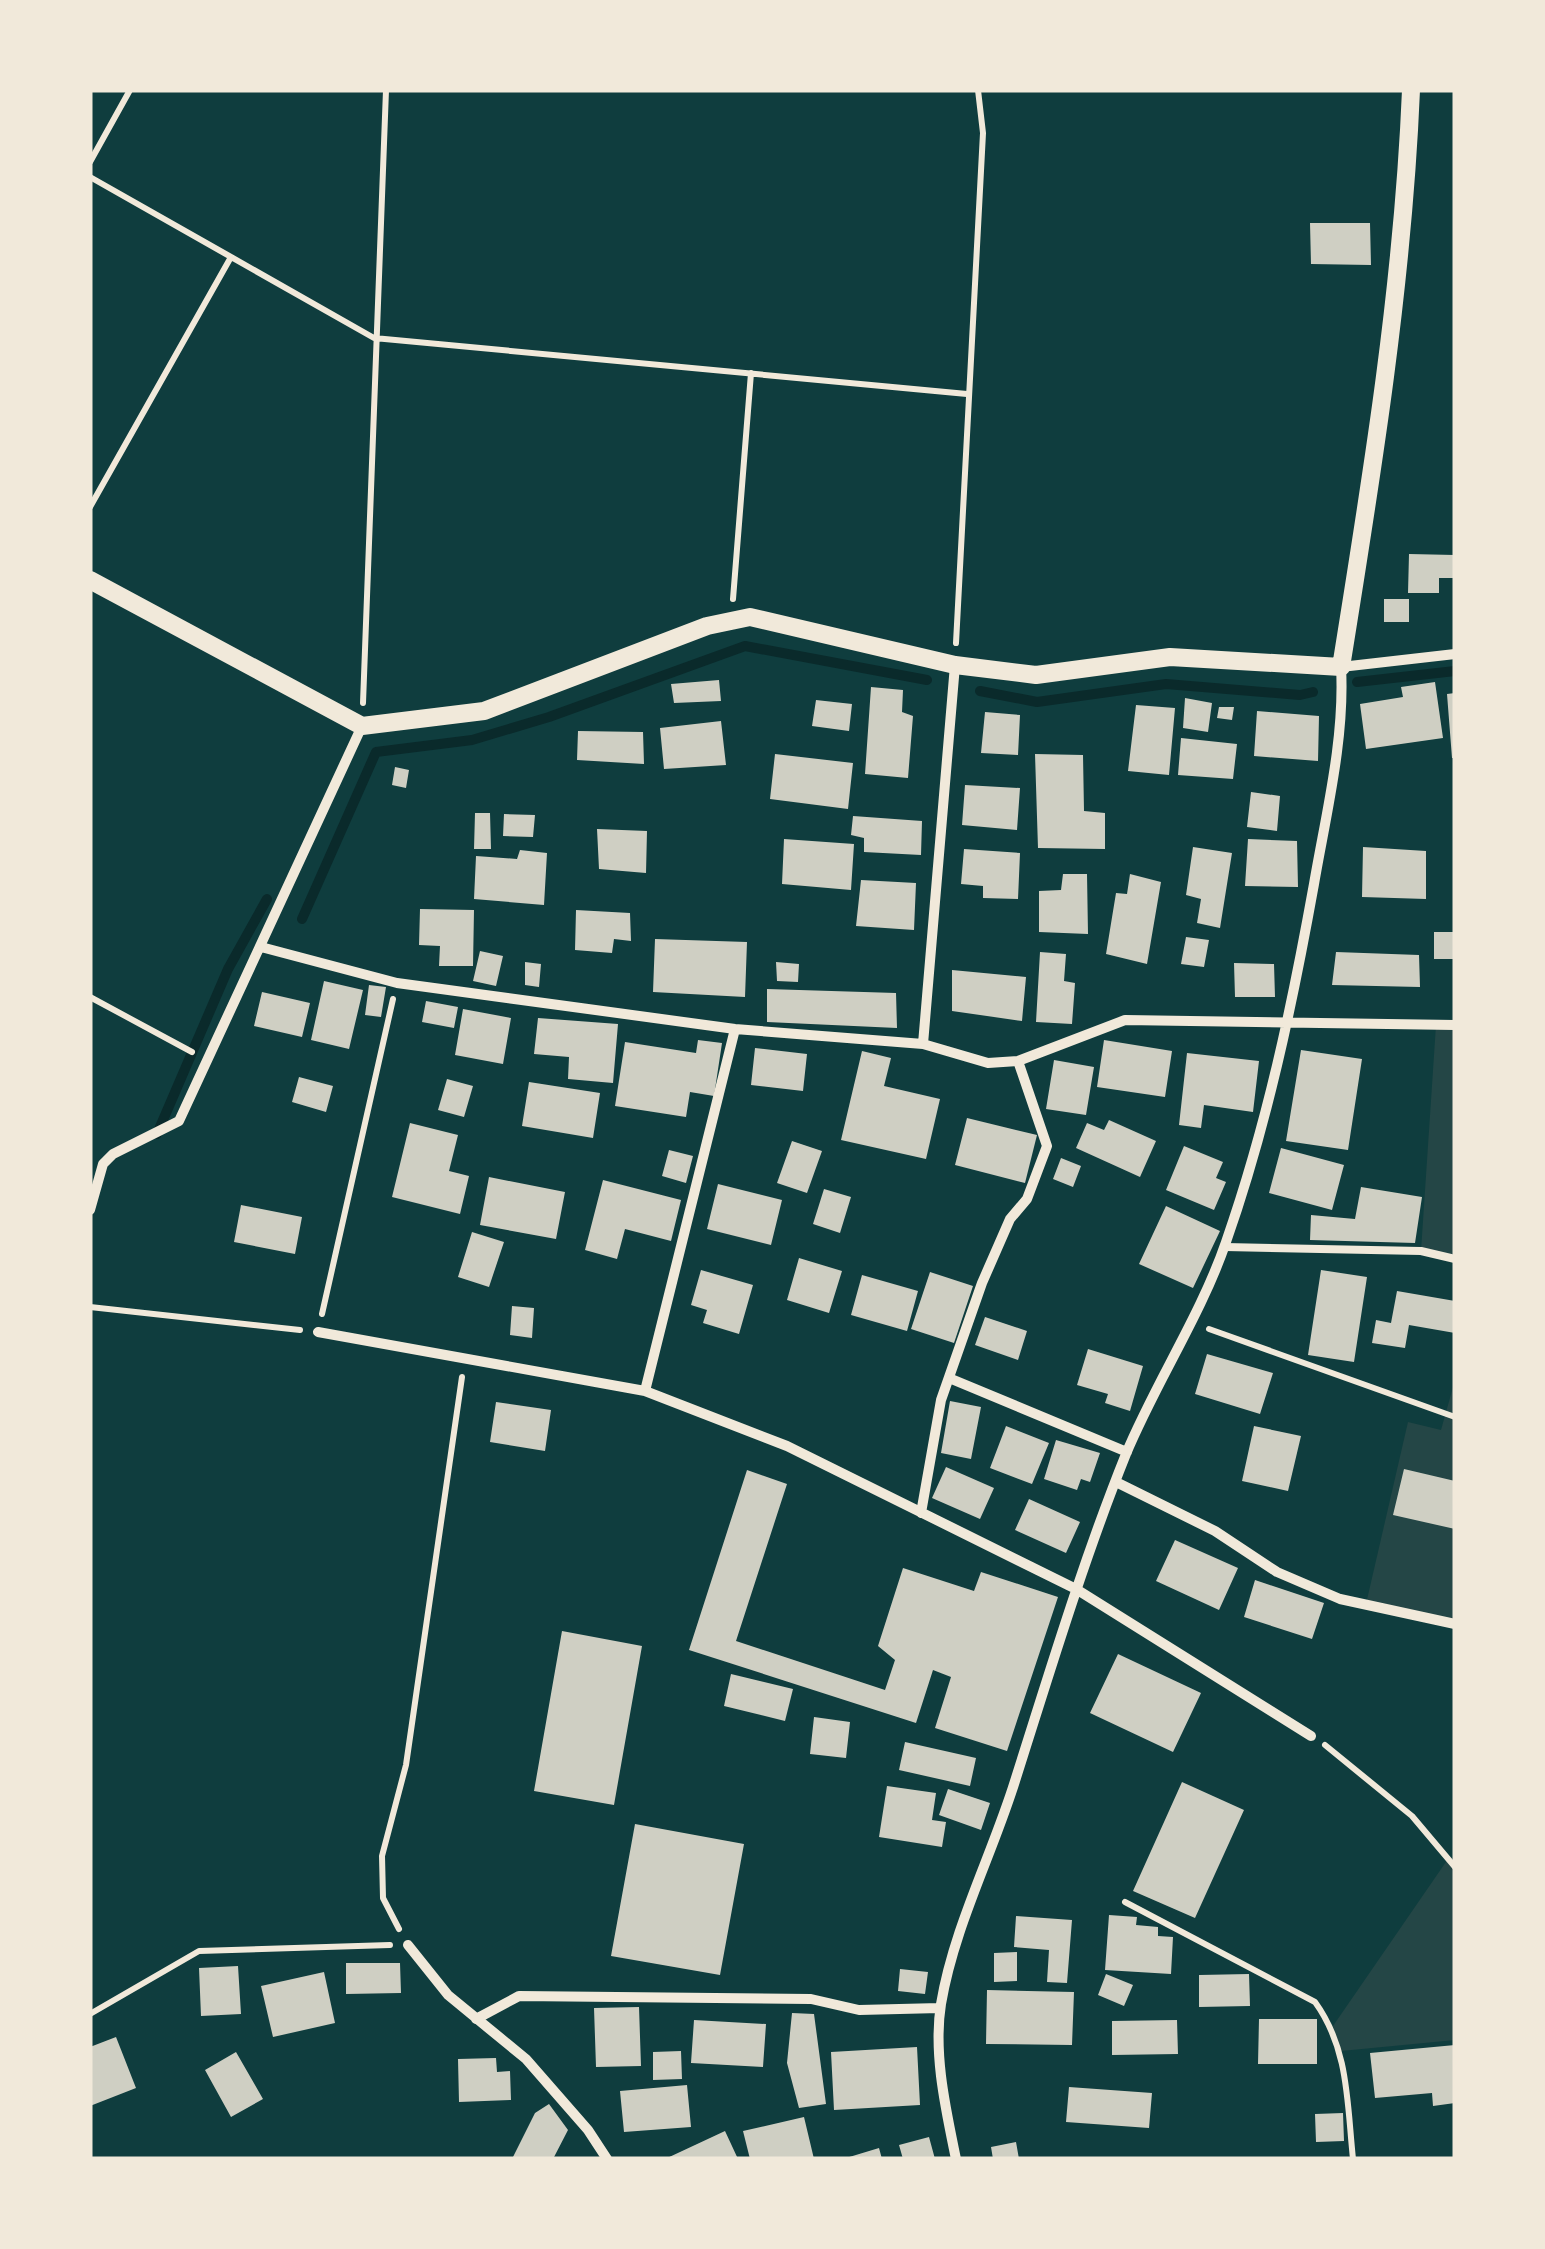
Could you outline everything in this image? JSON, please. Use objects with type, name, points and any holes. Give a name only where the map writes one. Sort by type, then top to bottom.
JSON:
[{"type":"street","points":[[956,2159],[942,2092],[940,2008],[954,1950],[1004,1816],[1076,1590],[1127,1452],[1224,1247],[1262,1135],[1289,1023],[1330,787],[1343,694],[1342,667],[1379,429],[1404,221],[1411,90]]},
{"type":"street","points":[[90,580],[362,726],[484,711],[732,620],[750,617],[956,664],[1036,674],[1170,657],[1342,667],[1455,654]]},
{"type":"street","points":[[923,1044],[956,664]]},
{"type":"street","points":[[90,1210],[103,1164],[114,1154],[179,1121],[362,726]]},
{"type":"street","points":[[261,946],[397,983],[735,1029],[923,1044],[988,1062],[1018,1061],[1125,1020],[1455,1026]]},
{"type":"street","points":[[645,1391],[735,1029]]},
{"type":"street","points":[[921,1513],[949,1378],[982,1283],[1010,1218],[1027,1199],[1047,1146],[1018,1061]]},
{"type":"street","points":[[318,1332],[645,1391],[786,1446],[1076,1590],[1312,1736]]},
{"type":"street","points":[[949,1378],[1127,1452]]},
{"type":"street","points":[[1116,1482],[1215,1531],[1277,1572],[1340,1599],[1455,1624]]},
{"type":"street","points":[[408,1945],[448,1995],[526,2059],[588,2130],[607,2159]]},
{"type":"street","points":[[476,2018],[519,1996],[811,1999],[860,2010],[940,2008]]},
{"type":"lane","points":[[1224,1247],[1421,1251],[1455,1259]]},
{"type":"path","points":[[90,162],[130,90]]},
{"type":"path","points":[[362,726],[386,90]]},
{"type":"path","points":[[956,664],[983,132],[978,90]]},
{"type":"path","points":[[90,177],[374,338],[967,394]]},
{"type":"path","points":[[90,507],[230,256]]},
{"type":"path","points":[[732,620],[751,374]]},
{"type":"path","points":[[90,1307],[318,1332],[397,983]]},
{"type":"path","points":[[90,997],[206,1060]]},
{"type":"path","points":[[1188,1322],[1455,1417]]},
{"type":"path","points":[[90,2014],[199,1952],[408,1945],[383,1898],[382,1856],[406,1765],[465,1356]]},
{"type":"path","points":[[1312,1736],[1412,1816],[1455,1867]]},
{"type":"path","points":[[1125,1902],[1315,2002],[1333,2026],[1342,2051],[1353,2159]]},
{"type":"shaded area","points":[[1436,1025],[1455,1025],[1455,1259],[1421,1251]]},
{"type":"shaded area","points":[[1455,1380],[1455,1624],[1366,1604],[1408,1422],[1441,1430]]},
{"type":"shaded area","points":[[1448,1859],[1455,1867],[1455,2040],[1341,2051],[1333,2026]]},
{"type":"building","points":[[1310,223],[1370,223],[1371,265],[1311,264]]},
{"type":"building","points":[[1409,554],[1455,555],[1455,578],[1439,578],[1439,593],[1408,593]]},
{"type":"building","points":[[1384,599],[1409,599],[1409,622],[1384,622]]},
{"type":"building","points":[[719,680],[721,701],[674,703],[671,684]]},
{"type":"building","points":[[1435,682],[1443,738],[1366,749],[1360,704],[1403,697],[1401,687]]},
{"type":"building","points":[[871,687],[903,690],[902,712],[913,716],[908,778],[865,774]]},
{"type":"building","points":[[1455,693],[1455,758],[1452,758],[1447,694]]},
{"type":"building","points":[[1185,698],[1212,703],[1208,732],[1183,728]]},
{"type":"building","points":[[816,700],[852,704],[849,731],[812,726]]},
{"type":"building","points":[[1136,705],[1175,708],[1169,775],[1128,771]]},
{"type":"building","points":[[1219,707],[1234,707],[1232,720],[1217,718]]},
{"type":"building","points":[[1257,711],[1319,716],[1318,761],[1254,756]]},
{"type":"building","points":[[985,712],[1020,715],[1018,755],[981,753]]},
{"type":"building","points":[[721,721],[726,765],[664,769],[660,728]]},
{"type":"building","points":[[578,731],[643,732],[644,764],[577,760]]},
{"type":"building","points":[[1181,738],[1237,744],[1233,779],[1178,775]]},
{"type":"building","points":[[775,754],[853,763],[848,809],[770,799]]},
{"type":"building","points":[[1035,754],[1083,755],[1084,811],[1105,813],[1105,849],[1038,848]]},
{"type":"building","points":[[395,767],[409,770],[406,788],[392,785]]},
{"type":"building","points":[[965,785],[1020,788],[1017,830],[962,825]]},
{"type":"building","points":[[1251,792],[1280,796],[1277,831],[1247,827]]},
{"type":"building","points":[[475,813],[490,813],[491,849],[474,849]]},
{"type":"building","points":[[504,814],[535,815],[533,837],[503,836]]},
{"type":"building","points":[[853,816],[922,821],[921,855],[864,852],[864,838],[851,835]]},
{"type":"building","points":[[597,829],[647,831],[646,873],[599,869]]},
{"type":"building","points":[[784,839],[854,844],[851,890],[782,884]]},
{"type":"building","points":[[1248,839],[1297,841],[1298,887],[1245,886]]},
{"type":"building","points":[[1193,847],[1232,853],[1220,928],[1197,923],[1201,899],[1186,895]]},
{"type":"building","points":[[1363,847],[1426,851],[1426,899],[1362,897]]},
{"type":"building","points":[[964,849],[1020,853],[1018,899],[983,898],[983,886],[961,884]]},
{"type":"building","points":[[520,850],[547,853],[544,905],[474,899],[476,856],[517,859]]},
{"type":"building","points":[[1063,874],[1087,874],[1088,934],[1039,932],[1039,891],[1061,890]]},
{"type":"building","points":[[1130,874],[1161,882],[1147,964],[1106,954],[1116,893],[1127,894]]},
{"type":"building","points":[[861,880],[916,883],[914,930],[856,926]]},
{"type":"building","points":[[420,909],[474,910],[473,966],[439,966],[440,946],[419,945]]},
{"type":"building","points":[[576,910],[630,913],[631,941],[614,939],[612,953],[575,950]]},
{"type":"building","points":[[1434,932],[1455,932],[1455,959],[1434,959]]},
{"type":"building","points":[[1186,937],[1209,940],[1204,967],[1181,964]]},
{"type":"building","points":[[655,939],[747,942],[745,997],[653,992]]},
{"type":"building","points":[[480,951],[503,956],[496,986],[473,981]]},
{"type":"building","points":[[1040,952],[1066,954],[1064,981],[1075,983],[1072,1024],[1036,1022]]},
{"type":"building","points":[[1336,952],[1419,955],[1420,987],[1332,985]]},
{"type":"building","points":[[525,962],[541,964],[539,987],[525,985]]},
{"type":"building","points":[[776,962],[799,964],[798,982],[777,981]]},
{"type":"building","points":[[1234,963],[1274,964],[1275,997],[1235,997]]},
{"type":"building","points":[[952,970],[1026,977],[1022,1021],[952,1011]]},
{"type":"building","points":[[324,981],[363,990],[349,1049],[311,1040]]},
{"type":"building","points":[[369,985],[386,987],[381,1017],[365,1015]]},
{"type":"building","points":[[767,989],[896,993],[897,1028],[767,1022]]},
{"type":"building","points":[[262,992],[310,1003],[302,1037],[254,1026]]},
{"type":"building","points":[[426,1001],[458,1007],[454,1028],[422,1022]]},
{"type":"building","points":[[463,1009],[511,1018],[503,1064],[455,1055]]},
{"type":"building","points":[[538,1018],[618,1024],[613,1083],[568,1079],[569,1057],[534,1054]]},
{"type":"building","points":[[698,1040],[722,1043],[714,1096],[690,1092],[686,1117],[615,1106],[625,1042],[696,1053]]},
{"type":"building","points":[[1104,1040],[1172,1051],[1165,1097],[1097,1087]]},
{"type":"building","points":[[755,1048],[807,1054],[803,1091],[751,1085]]},
{"type":"building","points":[[1301,1050],[1362,1059],[1348,1150],[1286,1141]]},
{"type":"building","points":[[862,1051],[891,1058],[884,1086],[940,1099],[926,1159],[841,1140]]},
{"type":"building","points":[[1187,1053],[1259,1061],[1253,1112],[1204,1105],[1201,1128],[1179,1125]]},
{"type":"building","points":[[1054,1060],[1094,1067],[1086,1115],[1046,1109]]},
{"type":"building","points":[[299,1077],[333,1086],[326,1112],[292,1102]]},
{"type":"building","points":[[447,1079],[473,1086],[464,1117],[438,1110]]},
{"type":"building","points":[[529,1082],[600,1093],[593,1138],[522,1126]]},
{"type":"building","points":[[967,1118],[1037,1135],[1025,1183],[955,1165]]},
{"type":"building","points":[[1109,1120],[1156,1141],[1140,1177],[1076,1148],[1087,1123],[1104,1130]]},
{"type":"building","points":[[410,1123],[458,1135],[449,1171],[469,1176],[460,1214],[392,1197]]},
{"type":"building","points":[[792,1141],[822,1151],[807,1193],[777,1183]]},
{"type":"building","points":[[1184,1146],[1223,1162],[1216,1178],[1226,1182],[1214,1210],[1166,1190]]},
{"type":"building","points":[[1281,1148],[1344,1165],[1332,1210],[1269,1193]]},
{"type":"building","points":[[669,1150],[693,1156],[686,1183],[662,1176]]},
{"type":"building","points":[[1061,1158],[1081,1166],[1073,1187],[1053,1179]]},
{"type":"building","points":[[489,1177],[565,1192],[556,1239],[480,1225]]},
{"type":"building","points":[[603,1180],[681,1200],[671,1241],[625,1229],[617,1259],[585,1250]]},
{"type":"building","points":[[718,1184],[782,1200],[771,1245],[707,1229]]},
{"type":"building","points":[[1361,1187],[1422,1197],[1415,1243],[1310,1240],[1311,1215],[1355,1219]]},
{"type":"building","points":[[824,1189],[851,1197],[840,1233],[813,1224]]},
{"type":"building","points":[[241,1205],[302,1217],[295,1254],[234,1242]]},
{"type":"building","points":[[1166,1206],[1220,1231],[1193,1288],[1139,1264]]},
{"type":"building","points":[[472,1232],[504,1242],[489,1287],[458,1277]]},
{"type":"building","points":[[799,1258],[842,1271],[829,1313],[787,1300]]},
{"type":"building","points":[[701,1270],[753,1285],[739,1334],[703,1323],[707,1310],[691,1305]]},
{"type":"building","points":[[1321,1270],[1367,1277],[1354,1362],[1308,1355]]},
{"type":"building","points":[[930,1272],[973,1286],[954,1343],[911,1329]]},
{"type":"building","points":[[862,1275],[918,1291],[907,1331],[851,1315]]},
{"type":"building","points":[[1397,1291],[1455,1301],[1455,1333],[1409,1325],[1405,1348],[1372,1343],[1376,1320],[1391,1323]]},
{"type":"building","points":[[512,1306],[534,1308],[532,1338],[510,1335]]},
{"type":"building","points":[[985,1317],[1027,1331],[1018,1360],[975,1345]]},
{"type":"building","points":[[1088,1349],[1143,1366],[1130,1411],[1105,1403],[1108,1394],[1077,1385]]},
{"type":"building","points":[[1207,1354],[1273,1373],[1260,1414],[1195,1394]]},
{"type":"building","points":[[950,1401],[981,1407],[971,1459],[941,1453]]},
{"type":"building","points":[[496,1402],[551,1410],[545,1451],[490,1442]]},
{"type":"building","points":[[1006,1426],[1049,1443],[1032,1484],[990,1468]]},
{"type":"building","points":[[1254,1426],[1301,1436],[1288,1491],[1242,1481]]},
{"type":"building","points":[[1056,1440],[1100,1453],[1090,1482],[1081,1479],[1077,1490],[1044,1479]]},
{"type":"building","points":[[946,1467],[994,1488],[980,1519],[932,1498]]},
{"type":"building","points":[[1404,1469],[1455,1481],[1455,1529],[1393,1515]]},
{"type":"building","points":[[747,1470],[787,1484],[736,1641],[885,1690],[895,1660],[878,1646],[903,1568],[974,1591],[981,1572],[1058,1597],[1007,1751],[935,1728],[951,1677],[933,1670],[916,1723],[689,1650]]},
{"type":"building","points":[[1029,1499],[1080,1522],[1066,1553],[1015,1530]]},
{"type":"building","points":[[1175,1540],[1238,1568],[1219,1610],[1156,1581]]},
{"type":"building","points":[[1255,1580],[1324,1603],[1312,1639],[1244,1617]]},
{"type":"building","points":[[562,1631],[642,1646],[614,1805],[534,1791]]},
{"type":"building","points":[[1118,1654],[1201,1693],[1173,1752],[1090,1713]]},
{"type":"building","points":[[731,1674],[793,1689],[785,1721],[724,1706]]},
{"type":"building","points":[[814,1717],[850,1722],[846,1758],[810,1754]]},
{"type":"building","points":[[905,1742],[976,1758],[970,1786],[899,1770]]},
{"type":"building","points":[[1182,1782],[1244,1810],[1195,1918],[1133,1891]]},
{"type":"building","points":[[887,1786],[936,1793],[932,1820],[946,1822],[942,1847],[879,1837]]},
{"type":"building","points":[[948,1789],[990,1803],[981,1830],[939,1815]]},
{"type":"building","points":[[635,1824],[744,1844],[720,1975],[611,1956]]},
{"type":"building","points":[[1109,1915],[1137,1917],[1136,1925],[1158,1927],[1158,1936],[1173,1937],[1171,1974],[1105,1970]]},
{"type":"building","points":[[1016,1916],[1072,1920],[1067,1983],[1047,1982],[1049,1950],[1014,1947]]},
{"type":"building","points":[[1017,1952],[1017,1981],[994,1982],[994,1953]]},
{"type":"building","points":[[346,1963],[400,1963],[401,1993],[346,1994]]},
{"type":"building","points":[[238,1966],[241,2014],[201,2016],[199,1968]]},
{"type":"building","points":[[900,1969],[928,1972],[925,1994],[898,1991]]},
{"type":"building","points":[[324,1972],[335,2023],[273,2037],[261,1986]]},
{"type":"building","points":[[1106,1974],[1133,1985],[1124,2006],[1098,1995]]},
{"type":"building","points":[[1249,1974],[1250,2006],[1199,2007],[1199,1975]]},
{"type":"building","points":[[987,1990],[1074,1992],[1072,2045],[986,2044]]},
{"type":"building","points":[[639,2007],[641,2066],[596,2067],[594,2008]]},
{"type":"building","points":[[792,2013],[814,2014],[826,2104],[799,2108],[787,2063]]},
{"type":"building","points":[[1259,2019],[1317,2019],[1317,2064],[1258,2064]]},
{"type":"building","points":[[694,2020],[766,2024],[763,2067],[691,2063]]},
{"type":"building","points":[[1177,2020],[1178,2054],[1112,2055],[1112,2021]]},
{"type":"building","points":[[116,2037],[136,2088],[90,2106],[90,2047]]},
{"type":"building","points":[[1455,2045],[1455,2103],[1433,2106],[1432,2093],[1375,2098],[1370,2053]]},
{"type":"building","points":[[917,2047],[920,2105],[834,2110],[831,2052]]},
{"type":"building","points":[[681,2051],[682,2079],[653,2080],[653,2052]]},
{"type":"building","points":[[236,2052],[263,2099],[231,2117],[205,2070]]},
{"type":"building","points":[[496,2058],[497,2072],[510,2071],[511,2100],[459,2102],[458,2059]]},
{"type":"building","points":[[687,2085],[691,2127],[624,2132],[620,2091]]},
{"type":"building","points":[[1069,2087],[1152,2093],[1149,2128],[1066,2122]]},
{"type":"building","points":[[549,2104],[568,2130],[553,2159],[512,2159],[535,2113]]},
{"type":"building","points":[[1343,2113],[1344,2141],[1316,2142],[1315,2114]]},
{"type":"building","points":[[804,2117],[814,2159],[750,2159],[743,2131]]},
{"type":"building","points":[[725,2131],[738,2159],[665,2159]]},
{"type":"building","points":[[929,2137],[935,2159],[903,2159],[899,2145]]},
{"type":"building","points":[[1016,2142],[1019,2159],[993,2159],[991,2147]]},
{"type":"building","points":[[879,2148],[882,2159],[846,2159],[846,2158]]},
{"type":"waterway","points":[[302,919],[376,752],[472,740],[549,717],[745,646],[927,680]]},
{"type":"waterway","points":[[1357,682],[1455,671]]},
{"type":"waterway","points":[[980,691],[1037,702],[1166,684],[1300,695],[1313,692]]},
{"type":"waterway","points":[[157,1134],[228,969],[267,899]]}]
